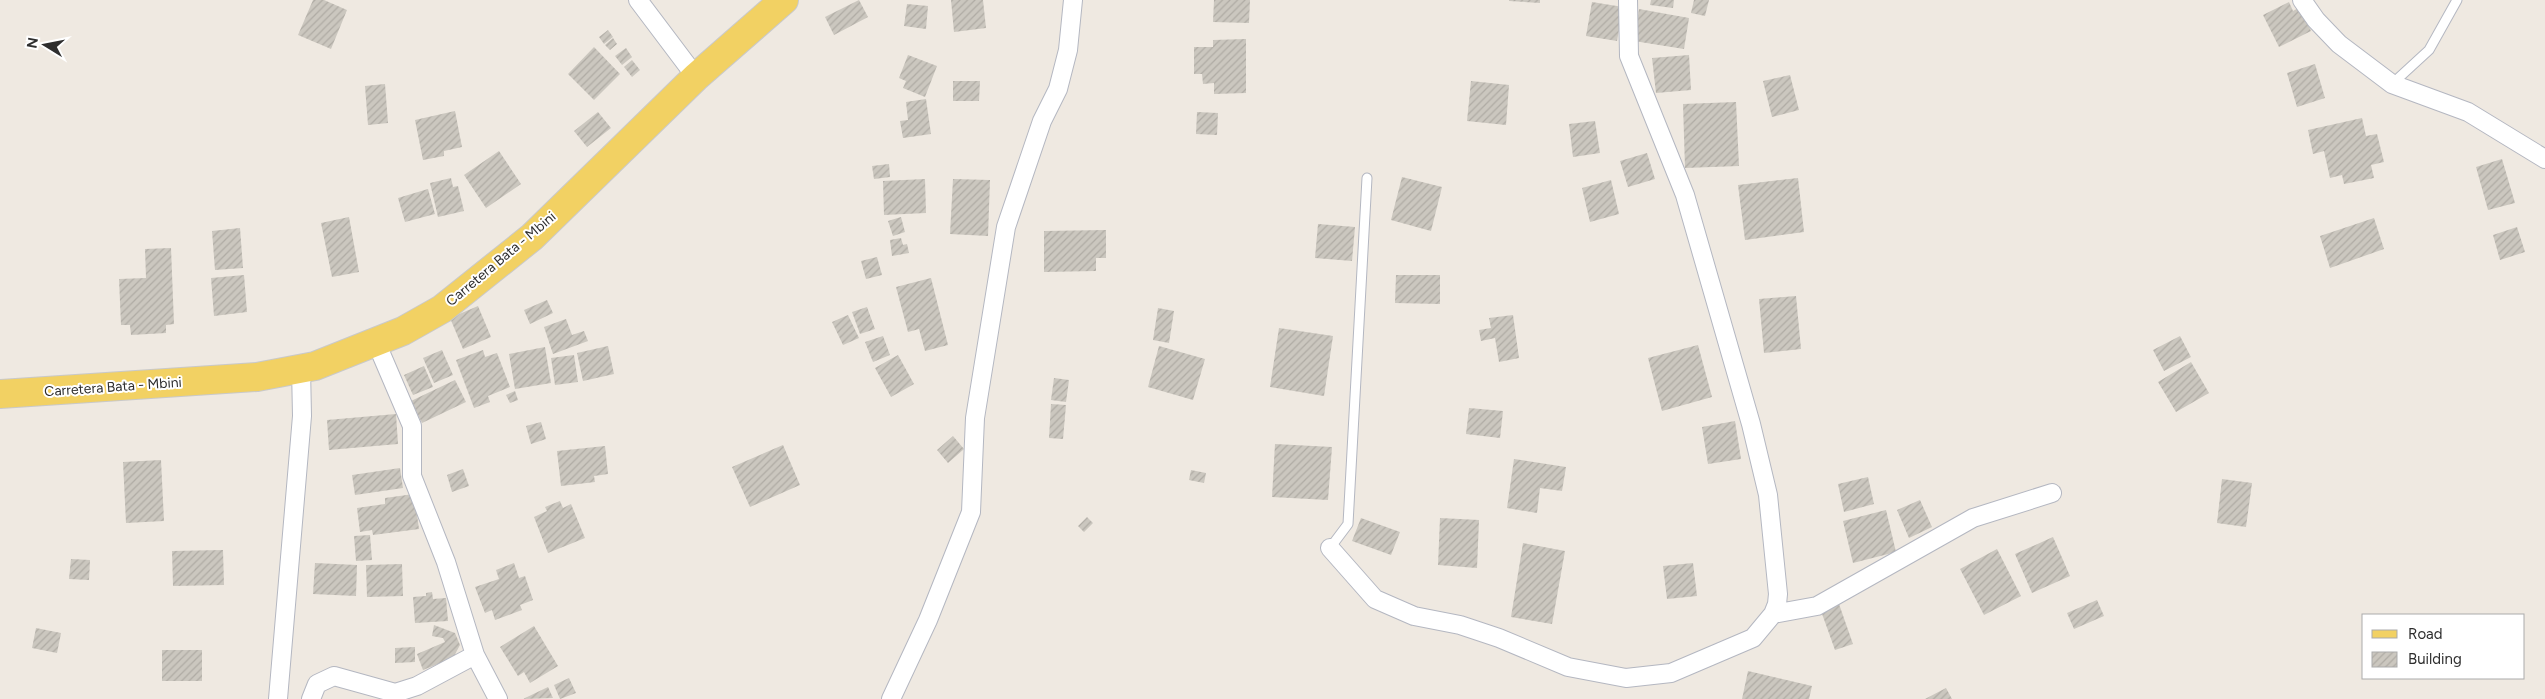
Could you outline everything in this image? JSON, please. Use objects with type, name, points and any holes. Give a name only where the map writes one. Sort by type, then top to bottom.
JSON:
[{"type":"main road","name":"Carretera Bata - Mbini","points":[[0,394],[257,377],[315,366],[403,331],[442,309],[477,283],[532,237],[696,77],[784,0]]},
{"type":"street","points":[[638,0],[696,77]]},
{"type":"street","points":[[891,699],[928,620],[971,512],[975,418],[1006,227],[1042,120],[1058,89],[1068,50],[1073,0]]},
{"type":"street","points":[[1330,548],[1375,599],[1414,616],[1460,625],[1483,633],[1568,667],[1626,678],[1671,673],[1718,654],[1753,638],[1773,614],[1778,604],[1778,594],[1766,486],[1685,195],[1629,56],[1628,0]]},
{"type":"street","points":[[2302,0],[2316,20],[2339,44],[2392,84],[2468,112],[2545,159]]},
{"type":"street","points":[[376,342],[412,426],[412,476],[446,562],[475,655],[498,699]]},
{"type":"street","points":[[278,699],[302,416],[301,368]]},
{"type":"street","points":[[1773,614],[1817,606],[1973,518],[2052,493]]},
{"type":"street","points":[[311,699],[317,684],[334,676],[395,693],[417,686],[475,655]]},
{"type":"lane","points":[[2392,84],[2429,50],[2457,0]]},
{"type":"lane","points":[[1330,548],[1348,524],[1367,178]]},
{"type":"building","points":[[313,0],[324,0],[347,10],[331,49],[298,35]]},
{"type":"building","points":[[859,0],[868,17],[834,35],[825,17]]},
{"type":"building","points":[[951,0],[983,0],[986,28],[954,32]]},
{"type":"building","points":[[1214,0],[1250,0],[1249,23],[1213,22]]},
{"type":"building","points":[[1540,0],[1540,3],[1509,1]]},
{"type":"building","points":[[1651,0],[1674,0],[1673,8],[1650,5]]},
{"type":"building","points":[[1694,0],[1709,0],[1705,16],[1691,13]]},
{"type":"building","points":[[1592,2],[1623,7],[1617,41],[1586,36]]},
{"type":"building","points":[[2289,2],[2293,11],[2300,7],[2311,31],[2279,47],[2263,15]]},
{"type":"building","points":[[907,4],[928,6],[926,29],[904,26]]},
{"type":"building","points":[[1639,9],[1689,18],[1684,49],[1634,41]]},
{"type":"building","points":[[608,30],[613,37],[604,44],[599,37]]},
{"type":"building","points":[[613,38],[617,44],[610,50],[605,45]]},
{"type":"building","points":[[1246,39],[1246,93],[1214,94],[1214,83],[1203,84],[1202,74],[1194,74],[1194,47],[1213,47],[1213,40]]},
{"type":"building","points":[[594,47],[620,74],[594,100],[568,74]]},
{"type":"building","points":[[626,48],[632,57],[622,65],[615,56]]},
{"type":"building","points":[[908,55],[937,66],[925,97],[903,88],[906,81],[899,78]]},
{"type":"building","points":[[1689,55],[1691,90],[1656,93],[1652,58]]},
{"type":"building","points":[[632,60],[640,70],[632,77],[624,67]]},
{"type":"building","points":[[2315,64],[2325,98],[2297,107],[2287,73]]},
{"type":"building","points":[[1790,75],[1799,110],[1772,117],[1763,81]]},
{"type":"building","points":[[953,81],[980,81],[979,101],[953,101]]},
{"type":"building","points":[[1471,81],[1509,85],[1506,125],[1467,121]]},
{"type":"building","points":[[385,84],[388,123],[368,125],[365,86]]},
{"type":"building","points":[[926,99],[931,134],[903,138],[900,121],[908,120],[906,102]]},
{"type":"building","points":[[1736,102],[1739,166],[1685,168],[1683,104]]},
{"type":"building","points":[[455,111],[462,147],[444,151],[444,156],[423,160],[415,120]]},
{"type":"building","points":[[598,112],[611,128],[587,147],[574,131]]},
{"type":"building","points":[[1197,112],[1218,113],[1217,135],[1196,134]]},
{"type":"building","points":[[2362,118],[2366,136],[2377,134],[2384,162],[2371,165],[2374,178],[2344,184],[2342,175],[2330,178],[2324,151],[2313,154],[2308,130]]},
{"type":"building","points":[[1595,121],[1600,153],[1573,157],[1569,124]]},
{"type":"building","points":[[499,151],[521,184],[486,208],[464,175]]},
{"type":"building","points":[[1647,153],[1655,179],[1628,187],[1620,161]]},
{"type":"building","points":[[2502,159],[2515,203],[2488,210],[2476,167]]},
{"type":"building","points":[[889,164],[890,177],[874,179],[872,166]]},
{"type":"building","points":[[1402,177],[1442,187],[1431,231],[1391,220]]},
{"type":"building","points":[[451,178],[453,187],[458,186],[464,211],[438,217],[430,183]]},
{"type":"building","points":[[1798,178],[1804,232],[1745,240],[1738,185]]},
{"type":"building","points":[[925,179],[926,213],[884,215],[883,181]]},
{"type":"building","points":[[953,179],[990,180],[988,236],[950,234]]},
{"type":"building","points":[[1611,180],[1619,214],[1590,222],[1582,188]]},
{"type":"building","points":[[428,189],[435,214],[405,222],[398,198]]},
{"type":"building","points":[[349,217],[359,272],[332,277],[321,223]]},
{"type":"building","points":[[901,217],[905,232],[893,236],[888,221]]},
{"type":"building","points":[[2374,218],[2384,249],[2330,268],[2320,236]]},
{"type":"building","points":[[1318,224],[1355,227],[1352,261],[1315,258]]},
{"type":"building","points":[[2517,227],[2525,252],[2500,260],[2493,235]]},
{"type":"building","points":[[240,228],[243,268],[215,270],[212,231]]},
{"type":"building","points":[[1106,230],[1106,258],[1096,258],[1096,271],[1044,272],[1044,231]]},
{"type":"building","points":[[901,238],[903,245],[907,244],[909,253],[892,256],[890,240]]},
{"type":"building","points":[[171,248],[174,324],[166,325],[166,333],[131,335],[130,325],[121,325],[119,279],[146,278],[145,249]]},
{"type":"building","points":[[877,257],[882,275],[866,279],[861,261]]},
{"type":"building","points":[[244,275],[247,312],[214,316],[211,278]]},
{"type":"building","points":[[1396,275],[1440,275],[1440,304],[1395,303]]},
{"type":"building","points":[[931,278],[948,345],[925,351],[919,329],[908,332],[896,287]]},
{"type":"building","points":[[1796,296],[1801,349],[1764,353],[1759,299]]},
{"type":"building","points":[[547,300],[553,313],[530,324],[524,310]]},
{"type":"building","points":[[478,306],[491,337],[463,349],[450,318]]},
{"type":"building","points":[[867,307],[875,329],[860,334],[852,312]]},
{"type":"building","points":[[1158,308],[1174,311],[1169,343],[1153,340]]},
{"type":"building","points":[[848,315],[859,338],[843,345],[832,322]]},
{"type":"building","points":[[1513,315],[1519,358],[1499,362],[1495,338],[1481,341],[1479,330],[1491,328],[1489,318]]},
{"type":"building","points":[[566,319],[572,335],[584,331],[588,341],[553,354],[544,327]]},
{"type":"building","points":[[1279,328],[1333,336],[1324,396],[1270,387]]},
{"type":"building","points":[[883,336],[890,355],[873,362],[865,342]]},
{"type":"building","points":[[2180,336],[2191,357],[2164,371],[2153,350]]},
{"type":"building","points":[[1698,345],[1712,397],[1662,411],[1648,358]]},
{"type":"building","points":[[608,346],[614,374],[583,381],[577,353]]},
{"type":"building","points":[[1159,346],[1205,359],[1193,400],[1148,387]]},
{"type":"building","points":[[545,347],[551,383],[515,389],[509,354]]},
{"type":"building","points":[[442,350],[453,375],[434,383],[423,358]]},
{"type":"building","points":[[483,350],[485,357],[497,353],[510,387],[488,396],[490,402],[474,408],[456,360]]},
{"type":"building","points":[[574,355],[578,382],[555,385],[551,358]]},
{"type":"building","points":[[898,355],[914,384],[891,397],[875,368]]},
{"type":"building","points":[[2191,362],[2209,393],[2176,412],[2158,382]]},
{"type":"building","points":[[424,366],[433,387],[413,395],[404,375]]},
{"type":"building","points":[[1054,378],[1069,380],[1066,402],[1051,400]]},
{"type":"building","points":[[455,380],[466,402],[422,423],[411,401]]},
{"type":"building","points":[[515,391],[518,400],[510,403],[506,395]]},
{"type":"building","points":[[1051,404],[1066,405],[1063,439],[1049,438]]},
{"type":"building","points":[[1469,408],[1503,411],[1500,438],[1466,434]]},
{"type":"building","points":[[396,414],[398,444],[329,450],[327,420]]},
{"type":"building","points":[[1735,421],[1741,459],[1708,464],[1702,427]]},
{"type":"building","points":[[541,422],[546,439],[531,444],[526,426]]},
{"type":"building","points":[[953,436],[964,449],[948,463],[937,450]]},
{"type":"building","points":[[1275,444],[1332,447],[1328,500],[1272,497]]},
{"type":"building","points":[[783,445],[800,485],[750,507],[732,467]]},
{"type":"building","points":[[605,446],[608,474],[594,476],[595,482],[561,486],[557,451]]},
{"type":"building","points":[[1514,459],[1566,467],[1562,491],[1540,488],[1537,513],[1507,508]]},
{"type":"building","points":[[161,460],[164,521],[126,523],[123,462]]},
{"type":"building","points":[[400,468],[403,488],[355,495],[352,475]]},
{"type":"building","points":[[463,469],[469,486],[452,492],[447,475]]},
{"type":"building","points":[[1191,470],[1206,473],[1204,483],[1189,480]]},
{"type":"building","points":[[1868,477],[1874,504],[1844,512],[1838,484]]},
{"type":"building","points":[[2222,479],[2252,483],[2246,527],[2217,523]]},
{"type":"building","points":[[414,494],[419,529],[373,535],[372,530],[360,532],[357,508],[385,504],[385,498]]},
{"type":"building","points":[[1920,500],[1932,527],[1909,538],[1897,510]]},
{"type":"building","points":[[560,501],[563,508],[571,504],[585,538],[548,553],[534,517],[547,511],[545,507]]},
{"type":"building","points":[[1886,510],[1896,552],[1853,563],[1843,521]]},
{"type":"building","points":[[1087,517],[1093,523],[1084,532],[1078,526]]},
{"type":"building","points":[[1361,518],[1400,532],[1391,555],[1352,541]]},
{"type":"building","points":[[1440,518],[1479,520],[1477,568],[1438,565]]},
{"type":"building","points":[[370,535],[372,560],[356,561],[354,536]]},
{"type":"building","points":[[2053,537],[2070,576],[2032,593],[2015,554]]},
{"type":"building","points":[[1523,543],[1565,551],[1552,624],[1511,617]]},
{"type":"building","points":[[1997,549],[2021,596],[1984,615],[1960,569]]},
{"type":"building","points":[[223,550],[224,585],[173,586],[172,551]]},
{"type":"building","points":[[71,559],[90,560],[89,580],[69,579]]},
{"type":"building","points":[[315,563],[357,565],[356,596],[313,594]]},
{"type":"building","points":[[514,563],[519,578],[525,576],[533,600],[520,605],[522,610],[495,620],[492,610],[485,613],[475,587],[499,579],[496,570]]},
{"type":"building","points":[[1693,563],[1697,596],[1667,599],[1663,566]]},
{"type":"building","points":[[402,564],[403,596],[367,597],[366,565]]},
{"type":"building","points":[[432,592],[433,599],[446,598],[448,621],[415,623],[413,597],[426,596],[426,593]]},
{"type":"building","points":[[2097,600],[2104,616],[2074,629],[2067,613]]},
{"type":"building","points":[[1839,604],[1853,644],[1835,650],[1821,611]]},
{"type":"building","points":[[434,625],[455,633],[460,645],[453,658],[423,670],[417,654],[445,642],[443,638],[432,636]]},
{"type":"building","points":[[534,626],[558,666],[530,683],[524,672],[518,676],[500,647]]},
{"type":"building","points":[[36,628],[61,633],[57,653],[32,648]]},
{"type":"building","points":[[415,647],[415,662],[395,663],[395,648]]},
{"type":"building","points":[[162,650],[202,650],[202,681],[162,681]]},
{"type":"building","points":[[1748,671],[1812,686],[1809,699],[1742,699]]},
{"type":"building","points":[[569,678],[576,693],[560,699],[554,685]]},
{"type":"building","points":[[548,687],[553,698],[523,699]]},
{"type":"building","points":[[1946,688],[1952,699],[1925,699]]}]
